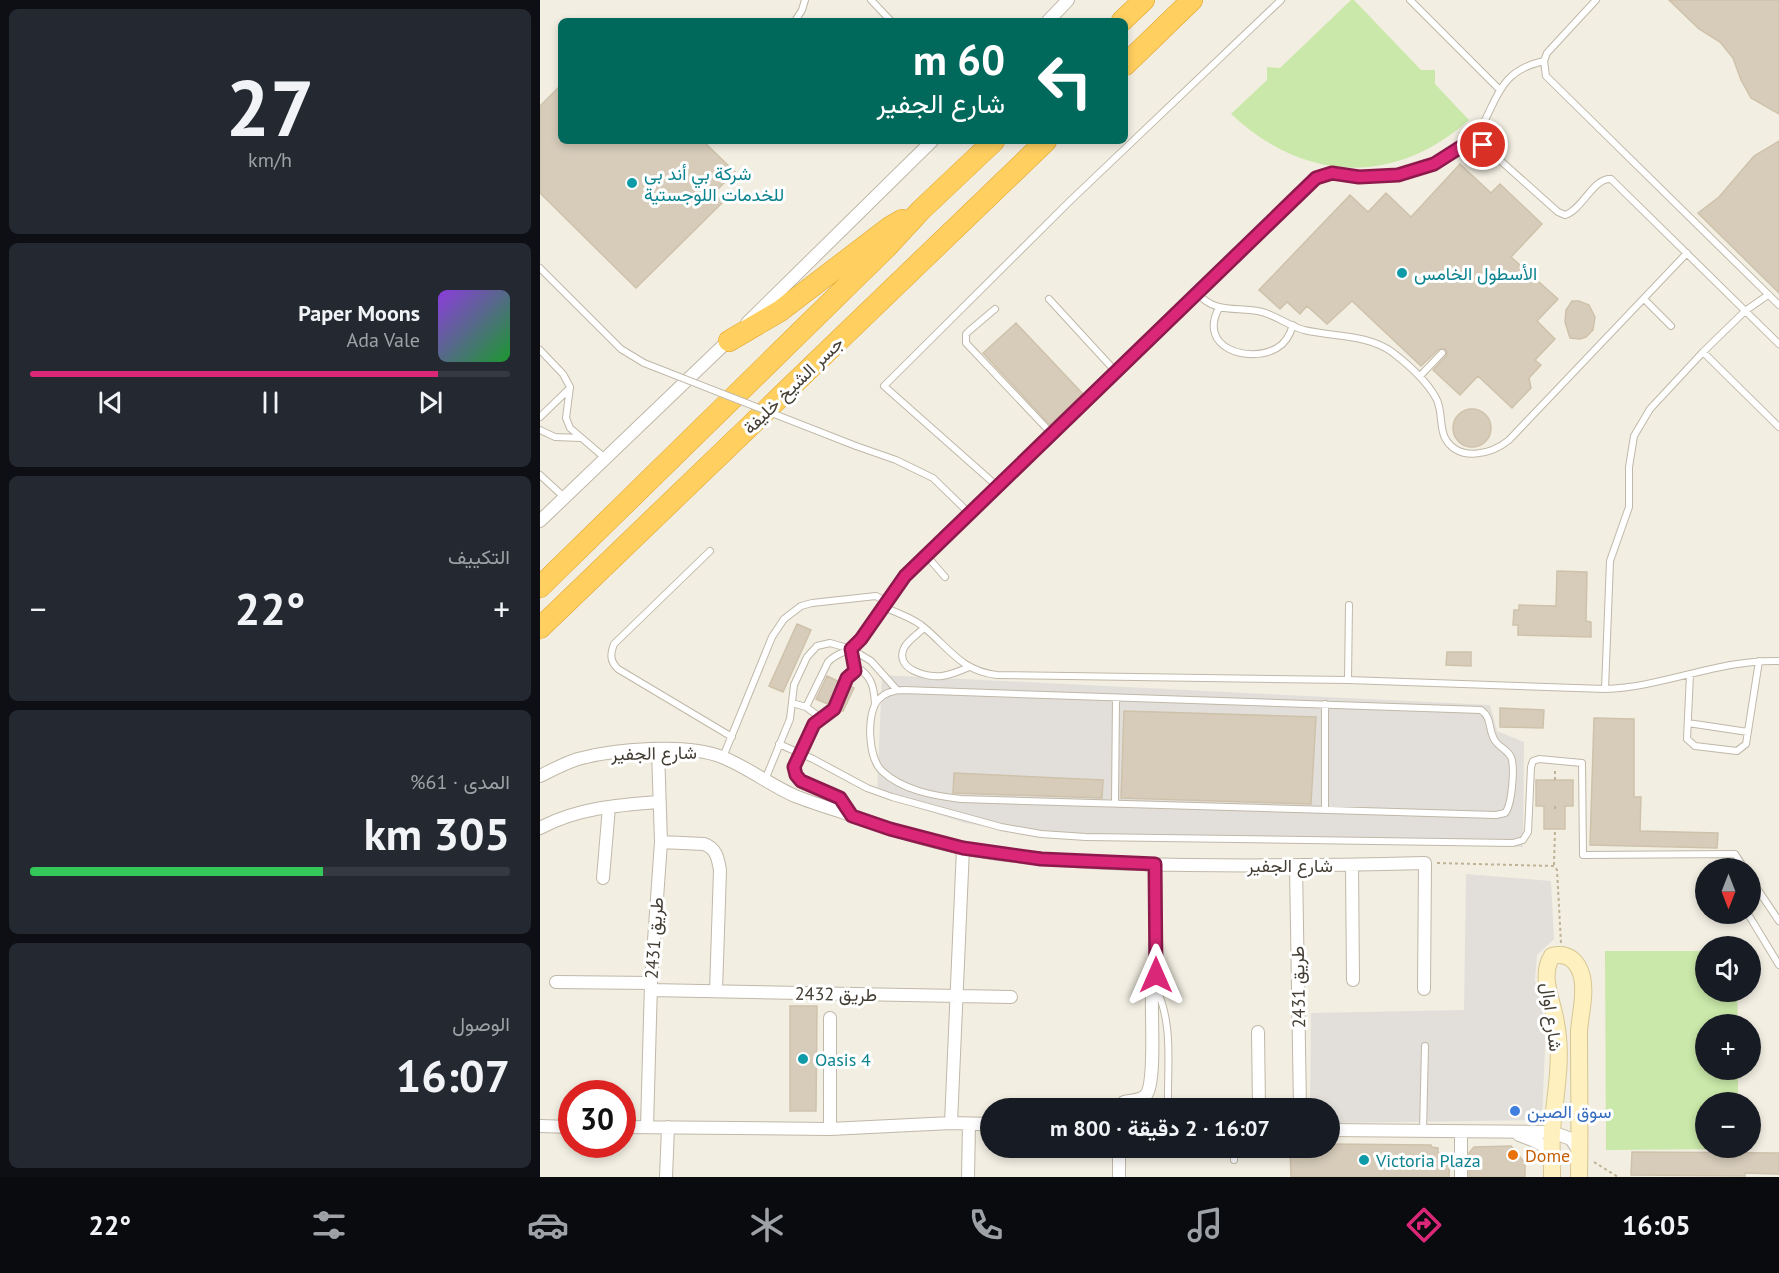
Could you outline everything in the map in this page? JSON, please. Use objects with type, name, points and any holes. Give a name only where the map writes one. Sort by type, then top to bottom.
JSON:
[{"type":"highway","points":[[1125,18],[1144,0]]},
{"type":"highway","points":[[1128,61],[1192,0]]},
{"type":"highway","name":"جسر الشيخ خليفة","points":[[540,587],[886,248],[921,210],[991,144]]},
{"type":"highway","name":"جسر الشيخ خليفة","points":[[540,628],[1043,144]]},
{"type":"highway","points":[[729,341],[780,311],[890,226],[921,210]]},
{"type":"main road","name":"شارع اوال","points":[[1552,1177],[1552,1132],[1558,1080],[1558,1040],[1547,986],[1547,972],[1552,956],[1561,954],[1571,958],[1577,964],[1583,983],[1579,1029],[1579,1177]]},
{"type":"street","points":[[1051,18],[1068,0]]},
{"type":"street","points":[[540,520],[560,494],[606,459],[928,144]]},
{"type":"street","name":"طريق 2431","points":[[646,1127],[651,987],[660,842],[658,750]]},
{"type":"street","name":"شارع الجفير","points":[[540,776],[576,760],[613,752],[703,751],[723,757],[795,796],[890,829],[963,848],[1041,859],[1155,864],[1296,866],[1425,863]]},
{"type":"street","points":[[540,828],[582,811],[659,802]]},
{"type":"street","points":[[603,878],[609,807]]},
{"type":"street","points":[[660,842],[704,843],[710,846],[717,855],[720,870],[716,991]]},
{"type":"street","points":[[951,1123],[963,848]]},
{"type":"street","points":[[1425,863],[1425,989]]},
{"type":"street","points":[[1143,1098],[1148,1092],[1152,1076],[1152,996],[1156,987],[1155,864]]},
{"type":"street","points":[[1352,865],[1353,980]]},
{"type":"street","name":"طريق 2431","points":[[1296,866],[1300,1098]]},
{"type":"street","name":"طريق 2432","points":[[556,982],[716,991],[1011,997]]},
{"type":"street","points":[[830,1129],[831,1018]]},
{"type":"street","points":[[1258,1032],[1259,1098]]},
{"type":"street","points":[[636,1127],[830,1129],[951,1123],[980,1124]]},
{"type":"street","points":[[968,1177],[969,1124]]},
{"type":"street","points":[[540,1126],[558,1126]]},
{"type":"street","points":[[666,1177],[668,1127]]},
{"type":"street","points":[[1340,1130],[1552,1132],[1571,1139],[1577,1144],[1580,1152]]},
{"type":"street","points":[[1461,1131],[1461,1177]]},
{"type":"street","points":[[1509,1132],[1537,1141],[1547,1147],[1552,1154]]},
{"type":"street","points":[[1119,1158],[1119,1177]]},
{"type":"lane","points":[[797,18],[805,0]]},
{"type":"lane","points":[[870,0],[888,18]]},
{"type":"lane","points":[[997,486],[885,386],[1071,200],[1281,0]]},
{"type":"lane","points":[[1410,0],[1499,89]]},
{"type":"lane","points":[[1596,0],[1552,47],[1544,61],[1546,76],[1779,305]]},
{"type":"lane","points":[[806,707],[828,662],[838,654],[857,645],[905,576],[1321,176],[1332,173],[1359,177],[1398,175],[1434,164],[1472,142],[1485,122],[1499,89],[1517,71],[1544,61]]},
{"type":"lane","points":[[1472,142],[1480,142],[1561,214],[1572,212],[1601,181],[1611,179],[1779,344]]},
{"type":"lane","points":[[1198,294],[1204,301],[1220,308],[1262,312],[1313,332],[1378,344],[1392,352],[1431,388],[1438,402],[1445,439],[1451,446],[1470,453],[1491,452],[1509,440],[1687,253]]},
{"type":"lane","points":[[540,268],[621,349],[644,363],[896,460],[933,477],[969,513]]},
{"type":"lane","points":[[1605,689],[1610,561],[1629,507],[1629,467],[1635,436],[1650,409],[1703,352],[1745,311],[1768,295]]},
{"type":"lane","points":[[1049,299],[1117,373]]},
{"type":"lane","points":[[1644,299],[1671,326]]},
{"type":"lane","points":[[1220,308],[1213,326],[1215,336],[1229,350],[1254,353],[1277,349],[1290,335],[1293,325]]},
{"type":"lane","points":[[995,309],[969,331],[965,339],[966,343],[1052,434]]},
{"type":"lane","points":[[540,350],[563,374],[570,387],[566,418],[570,428],[606,459]]},
{"type":"lane","points":[[1703,352],[1779,427]]},
{"type":"lane","points":[[1420,376],[1443,353]]},
{"type":"lane","points":[[540,417],[570,387]]},
{"type":"lane","points":[[540,430],[555,437],[582,438]]},
{"type":"lane","points":[[540,475],[560,494]]},
{"type":"lane","points":[[710,551],[614,644],[610,654],[613,664],[618,669],[732,737]]},
{"type":"lane","points":[[926,555],[945,577]]},
{"type":"lane","points":[[723,757],[772,637],[784,619],[801,606],[822,601],[876,596],[924,628],[969,667],[987,674],[998,675],[1348,680],[1605,689],[1647,685],[1725,666],[1759,661],[1779,661]]},
{"type":"lane","points":[[1348,680],[1349,605]]},
{"type":"lane","points":[[924,628],[904,648],[903,656],[910,669],[935,677],[953,674],[969,667]]},
{"type":"lane","points":[[765,780],[792,714],[794,685],[811,651],[823,644],[831,643],[851,649],[871,662],[897,690]]},
{"type":"lane","points":[[851,649],[855,671],[861,670],[872,683],[875,705],[871,739],[876,762],[886,774],[909,787],[934,795],[961,798],[1500,815],[1505,813],[1510,805],[1512,761],[1508,752],[1494,738],[1490,720],[1481,710],[897,690],[884,695],[875,705]]},
{"type":"lane","points":[[1690,674],[1687,739],[1692,745],[1733,752],[1744,747],[1759,661]]},
{"type":"lane","name":"شارع الجفير","points":[[852,816],[840,798],[801,781],[794,767],[811,729],[834,709],[847,678],[855,671]]},
{"type":"lane","points":[[1115,803],[1116,698]]},
{"type":"lane","points":[[792,703],[806,707],[821,718]]},
{"type":"lane","points":[[1325,704],[1325,810]]},
{"type":"lane","points":[[1688,723],[1748,732]]},
{"type":"lane","points":[[779,744],[879,793],[1021,831],[1086,837],[1513,843],[1523,840],[1528,831],[1533,761],[1539,759],[1582,763],[1583,855],[1735,854],[1738,858]]},
{"type":"lane","points":[[1761,894],[1779,921]]},
{"type":"lane","points":[[1754,924],[1779,965]]},
{"type":"lane","points":[[1156,987],[1164,1004],[1168,1033],[1168,1098]]},
{"type":"lane","points":[[1423,1131],[1425,1046]]},
{"type":"path","points":[[1555,806],[1555,811]]},
{"type":"path","points":[[1555,829],[1554,866],[1557,870],[1561,954]]},
{"type":"path","points":[[1425,863],[1554,866]]},
{"type":"path","points":[[1580,1152],[1618,1177]]},
{"type":"green space","points":[[1351,0],[1354,0],[1421,70],[1435,70],[1435,84],[1469,120],[1440,142],[1410,157],[1380,165],[1349,168],[1318,163],[1288,153],[1259,137],[1231,114],[1267,80],[1267,67],[1280,68]]},
{"type":"green space","points":[[1605,951],[1695,951],[1695,1002],[1737,1002],[1738,1014],[1695,1014],[1695,1080],[1738,1080],[1738,1092],[1695,1092],[1695,1149],[1606,1150]]},
{"type":"shaded area","points":[[882,675],[1490,705],[1497,731],[1524,742],[1523,847],[1029,834],[965,823],[877,795]]},
{"type":"shaded area","points":[[1466,874],[1551,881],[1554,939],[1537,955],[1535,980],[1546,1023],[1542,1120],[1340,1123],[1340,1098],[1310,1098],[1311,1013],[1464,1010]]},
{"type":"building","points":[[1669,0],[1779,0],[1779,114],[1751,98],[1733,58],[1720,42],[1699,29]]},
{"type":"building","name":"شركة بي أند بي للخدمات اللوجستية","points":[[558,88],[558,144],[706,144],[735,172],[714,193],[723,202],[636,288],[540,193],[540,106]]},
{"type":"building","points":[[1779,141],[1779,293],[1698,213],[1719,197],[1754,156]]},
{"type":"building","name":"الأسطول الخامس","points":[[1460,164],[1491,193],[1500,184],[1542,224],[1511,257],[1558,299],[1537,321],[1555,339],[1535,360],[1541,365],[1529,378],[1531,388],[1512,408],[1478,376],[1460,395],[1433,370],[1446,356],[1445,349],[1439,349],[1421,366],[1352,301],[1327,324],[1307,306],[1300,314],[1287,302],[1280,309],[1259,290],[1350,195],[1368,212],[1386,193],[1411,217]]},
{"type":"building","points":[[1572,301],[1589,305],[1595,317],[1593,330],[1580,339],[1570,338],[1565,322],[1566,310]]},
{"type":"building","points":[[1016,323],[1083,394],[1050,425],[983,353]]},
{"type":"building","points":[[1472,409],[1486,414],[1491,428],[1486,442],[1472,447],[1458,442],[1453,428],[1458,414]]},
{"type":"building","points":[[1557,571],[1587,572],[1586,621],[1591,622],[1591,637],[1518,635],[1518,625],[1513,625],[1514,610],[1519,610],[1519,605],[1556,606]]},
{"type":"building","points":[[797,624],[811,630],[783,692],[769,686]]},
{"type":"building","points":[[1447,652],[1471,652],[1471,666],[1446,665]]},
{"type":"building","points":[[827,676],[840,682],[830,705],[816,699]]},
{"type":"building","points":[[850,686],[854,688],[843,711],[839,710]]},
{"type":"building","points":[[1500,708],[1544,710],[1543,728],[1500,727]]},
{"type":"building","points":[[1124,711],[1316,717],[1311,804],[1121,798]]},
{"type":"building","points":[[1594,718],[1634,719],[1634,797],[1641,797],[1640,831],[1718,833],[1717,848],[1590,845]]},
{"type":"building","points":[[954,773],[1103,780],[1102,798],[953,793]]},
{"type":"building","points":[[1536,780],[1573,780],[1573,806],[1565,806],[1565,829],[1544,829],[1544,806],[1536,806]]},
{"type":"building","name":"Oasis 4","points":[[790,1006],[817,1006],[816,1111],[790,1111]]},
{"type":"building","points":[[1340,1144],[1431,1145],[1431,1147],[1438,1148],[1438,1153],[1444,1153],[1444,1158],[1450,1158],[1449,1177],[1291,1177],[1290,1158],[1340,1158]]},
{"type":"building","points":[[1511,1146],[1525,1163],[1525,1177],[1469,1177],[1469,1153],[1474,1147]]},
{"type":"building","points":[[1632,1152],[1695,1152],[1695,1158],[1761,1158],[1761,1153],[1779,1153],[1779,1174],[1631,1175]]},
{"type":"place","name":"شركة بي أند بي للخدمات اللوجستية","points":[[632,183]]},
{"type":"place","name":"الأسطول الخامس","points":[[1402,273]]},
{"type":"place","name":"Oasis 4","points":[[803,1059]]},
{"type":"place","name":"سوق الصين","points":[[1515,1111]]},
{"type":"place","name":"Dome","points":[[1513,1155]]},
{"type":"place","name":"Victoria Plaza","points":[[1364,1160]]},
{"type":"route","points":[[1156,975],[1155,864],[1067,860],[992,853],[890,829],[852,816],[840,798],[801,781],[794,767],[814,724],[834,709],[847,678],[855,671],[851,649],[857,645],[905,576],[1316,178],[1332,173],[1359,177],[1398,175],[1434,164],[1467,143],[1476,141],[1483,145]]}]
